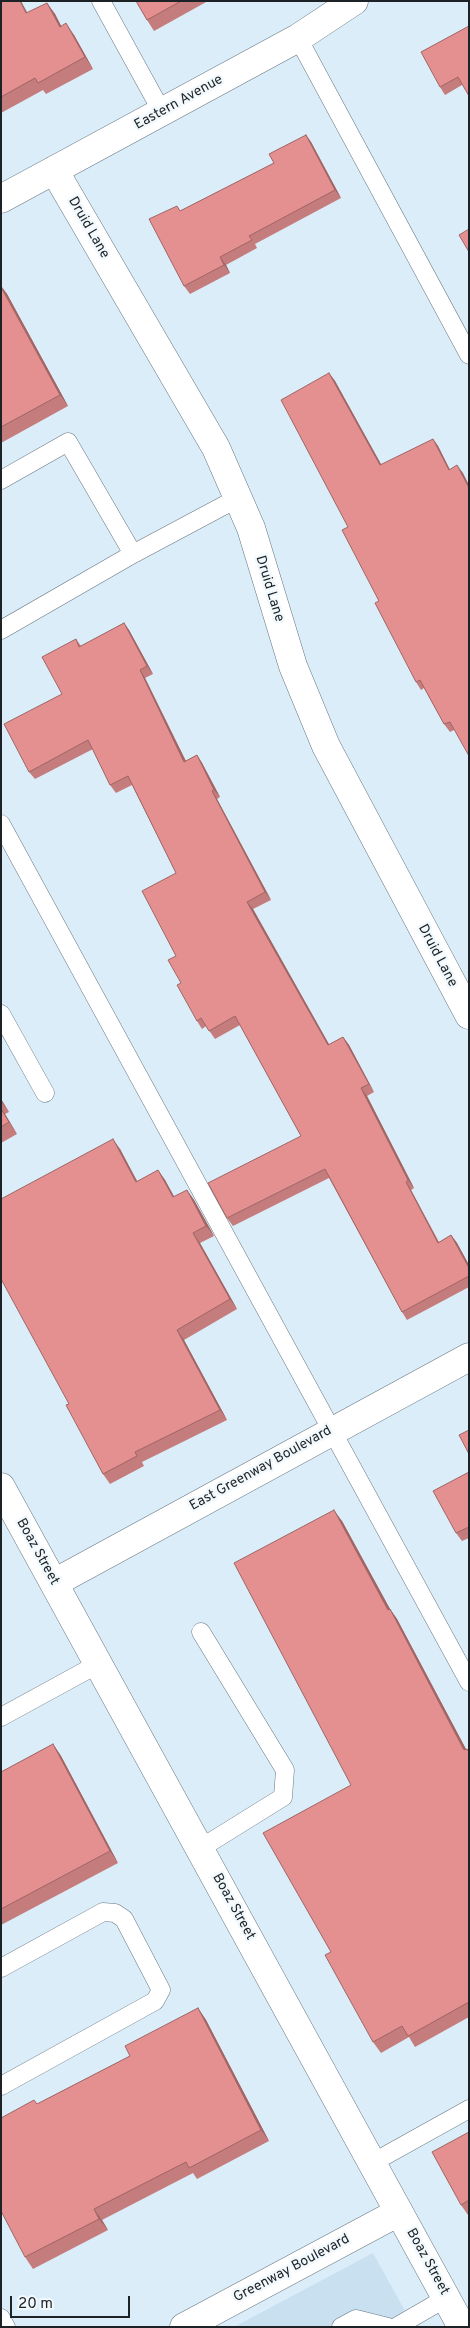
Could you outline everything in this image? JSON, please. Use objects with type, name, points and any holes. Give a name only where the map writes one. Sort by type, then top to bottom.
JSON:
[{"type":"street","name":"Eastern Avenue","points":[[1,200],[298,38],[354,1]]},
{"type":"street","name":"Druid Lane","points":[[54,170],[216,448],[251,528],[293,666],[326,746],[469,1016]]},
{"type":"street","name":"East Greenway Boulevard","points":[[54,1583],[331,1430],[469,1357]]},
{"type":"street","name":"Boaz Street","points":[[1,1488],[201,1848],[462,2327]]},
{"type":"street","name":"Greenway Boulevard","points":[[184,2327],[399,2212]]},
{"type":"lane","points":[[101,1],[162,112]]},
{"type":"lane","points":[[298,38],[469,355]]},
{"type":"lane","points":[[1,480],[68,442],[133,554]]},
{"type":"lane","points":[[1,630],[133,554],[238,498]]},
{"type":"lane","points":[[1,824],[469,1682]]},
{"type":"lane","points":[[1,1014],[45,1093]]},
{"type":"lane","points":[[201,1632],[285,1770],[283,1797],[201,1848]]},
{"type":"lane","points":[[1,1717],[98,1664]]},
{"type":"lane","points":[[1,1968],[102,1912],[115,1913],[124,1919],[161,1990],[154,2002],[1,2086]]},
{"type":"lane","points":[[372,2163],[469,2109]]},
{"type":"lane","points":[[396,2327],[446,2298]]},
{"type":"lane","points":[[1,2318],[6,2327]]},
{"type":"lane","points":[[341,2327],[356,2319],[388,2327]]},
{"type":"shaded area","points":[[373,2253],[414,2327],[234,2327]]},
{"type":"building","points":[[1,1],[20,1],[26,13],[47,3],[60,27],[66,23],[85,57],[38,83],[35,78],[1,97]]},
{"type":"building","points":[[136,1],[181,1],[147,20]]},
{"type":"building","points":[[469,26],[469,96],[458,77],[440,87],[421,52]]},
{"type":"building","points":[[306,135],[335,190],[249,236],[252,240],[220,257],[224,265],[184,286],[149,219],[177,206],[180,211],[274,163],[269,154]]},
{"type":"building","points":[[469,229],[469,252],[459,235]]},
{"type":"building","points":[[1,287],[60,395],[1,427]]},
{"type":"building","points":[[329,373],[380,465],[433,439],[449,470],[457,465],[469,488],[469,756],[450,722],[444,724],[420,680],[416,682],[375,603],[379,601],[342,530],[348,527],[281,400]]},
{"type":"building","points":[[124,623],[147,666],[140,670],[184,762],[197,755],[214,790],[212,791],[265,892],[247,902],[328,1045],[343,1037],[369,1084],[361,1088],[408,1180],[406,1182],[438,1243],[451,1235],[469,1268],[469,1276],[402,1312],[325,1169],[227,1218],[208,1183],[301,1136],[235,1016],[209,1031],[201,1018],[197,1021],[177,985],[181,983],[168,960],[176,956],[142,891],[176,873],[128,776],[110,785],[88,740],[29,772],[4,724],[62,694],[42,657],[76,639],[79,647]]},
{"type":"building","points":[[1,1109],[9,1122],[1,1127]]},
{"type":"building","points":[[113,1139],[136,1182],[158,1170],[173,1197],[187,1190],[206,1226],[193,1233],[230,1299],[177,1330],[220,1410],[135,1452],[137,1456],[103,1474],[66,1405],[69,1404],[1,1279],[1,1199]]},
{"type":"building","points":[[469,1430],[469,1454],[459,1435]]},
{"type":"building","points":[[469,1472],[469,1527],[456,1533],[433,1491]]},
{"type":"building","points":[[334,1510],[388,1610],[390,1609],[464,1750],[467,1749],[469,1752],[469,2002],[408,2036],[402,2026],[373,2042],[325,1955],[331,1952],[263,1833],[351,1785],[234,1563]]},
{"type":"building","points":[[53,1744],[110,1851],[1,1909],[1,1772]]},
{"type":"building","points":[[198,2008],[261,2130],[189,2168],[186,2162],[94,2209],[99,2219],[25,2257],[1,2211],[1,2118],[34,2100],[37,2104],[130,2056],[125,2046]]},
{"type":"building","points":[[469,2132],[469,2200],[461,2205],[432,2152]]}]
